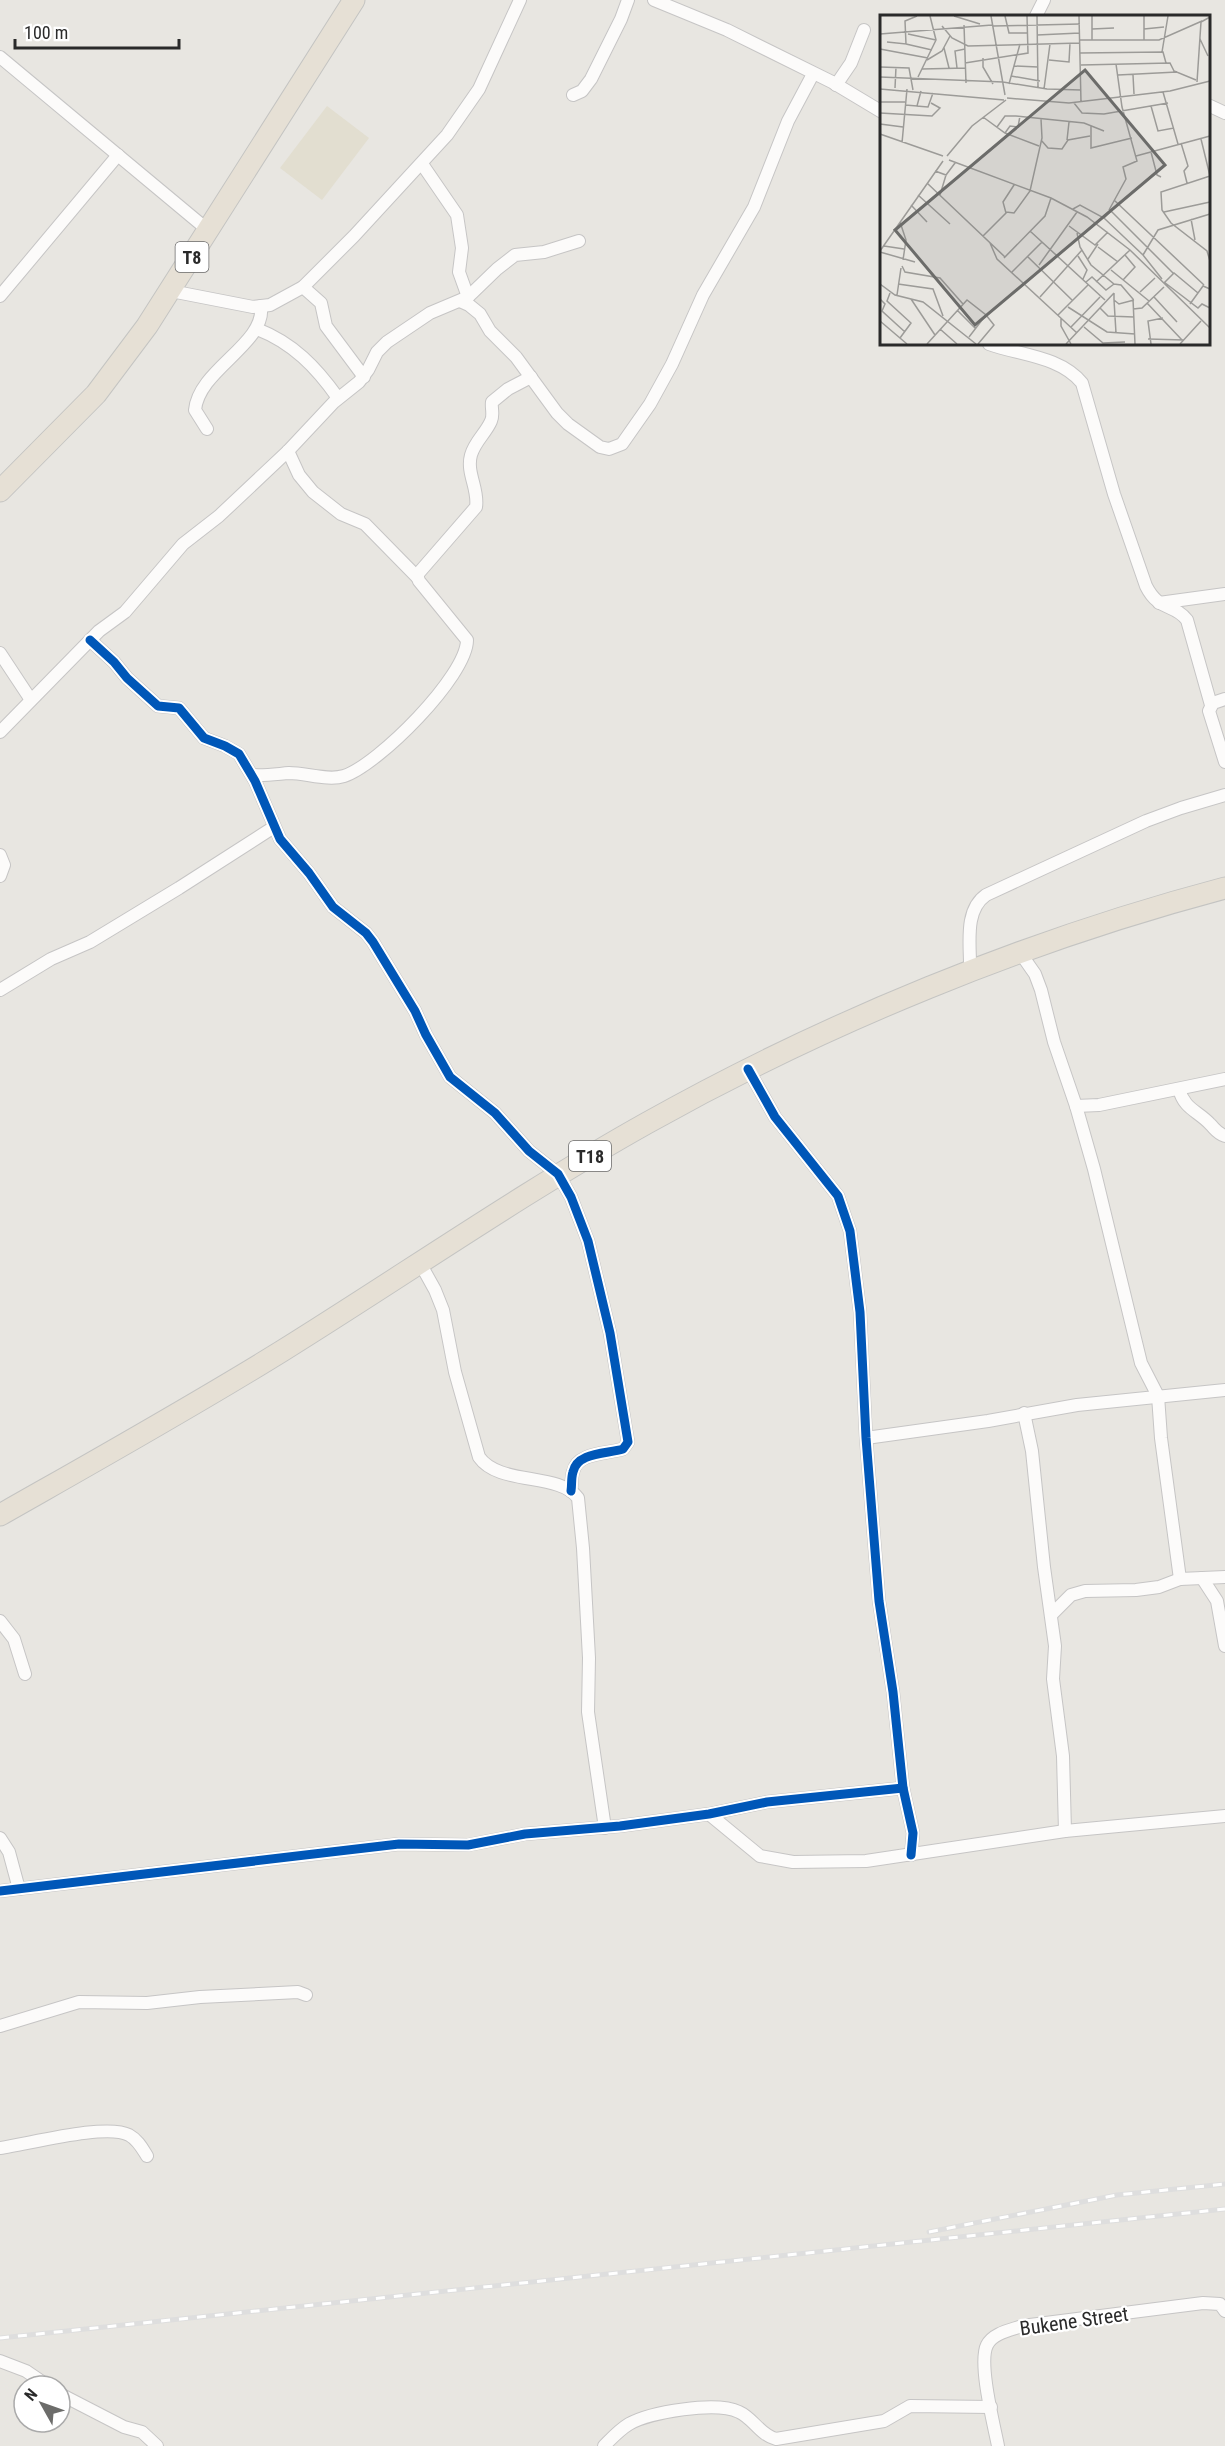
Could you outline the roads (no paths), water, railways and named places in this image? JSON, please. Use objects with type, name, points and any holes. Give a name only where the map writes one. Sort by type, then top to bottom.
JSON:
[{"type":"highway","name":"T8","points":[[0,491],[96,394],[171,291],[285,106],[354,0]]},
{"type":"highway","name":"T18","points":[[0,1515],[97,1461],[281,1352],[558,1174],[747,1069],[970,972],[1124,916],[1225,888]]},
{"type":"street","points":[[171,291],[246,307],[270,304],[303,287],[354,236],[447,135],[479,88],[520,0]]},
{"type":"street","points":[[573,95],[582,91],[591,79],[628,0]]},
{"type":"street","points":[[654,0],[727,30],[836,85],[880,111]]},
{"type":"street","points":[[1036,15],[1044,0]]},
{"type":"street","points":[[836,85],[851,63],[864,30]]},
{"type":"street","points":[[0,57],[209,231]]},
{"type":"street","points":[[422,164],[457,215],[462,248],[459,272],[464,299],[480,314],[490,331],[516,357],[557,413],[596,445],[609,449],[627,439],[672,364],[703,295],[754,207],[788,121],[813,74]]},
{"type":"street","points":[[1210,106],[1225,113]]},
{"type":"street","points":[[0,296],[118,154]]},
{"type":"street","points":[[0,732],[90,640],[125,612],[183,544],[219,516],[288,451],[338,398],[364,377],[375,355],[387,342],[430,314],[464,299],[515,255],[544,252],[579,242]]},
{"type":"street","points":[[303,287],[321,303],[326,326],[364,377]]},
{"type":"street","points":[[207,429],[195,410],[198,396],[227,359],[257,329],[262,317],[261,306]]},
{"type":"street","points":[[257,329],[283,342],[308,360],[338,398]]},
{"type":"street","points":[[992,345],[1051,363],[1075,376],[1082,383],[1114,494],[1149,592],[1159,603],[1179,612],[1187,620],[1211,705],[1209,711],[1225,762]]},
{"type":"street","points":[[418,578],[425,564],[476,507],[475,489],[469,472],[471,454],[480,435],[491,422],[492,402],[505,391],[531,377]]},
{"type":"street","points":[[252,775],[288,773],[336,777],[348,774],[384,750],[438,695],[463,658],[467,640],[418,581],[418,578],[365,524],[341,514],[313,492],[299,475],[288,451]]},
{"type":"street","points":[[1159,603],[1225,594]]},
{"type":"street","points":[[90,640],[155,703],[163,708],[179,708],[204,738],[239,754],[252,775],[280,839],[309,873],[333,907],[366,933],[373,942],[410,1002],[436,1054],[453,1080],[495,1113],[529,1151],[558,1174],[577,1211],[591,1251],[610,1333],[628,1442],[623,1449],[578,1461],[573,1472],[571,1491]]},
{"type":"street","points":[[0,652],[32,700]]},
{"type":"street","points":[[1211,705],[1225,699]]},
{"type":"street","points":[[970,972],[970,922],[975,904],[986,895],[1146,821],[1180,808],[1224,797]]},
{"type":"street","points":[[0,990],[51,959],[90,942],[274,827]]},
{"type":"street","points":[[0,855],[4,865],[0,876]]},
{"type":"street","points":[[1021,954],[1035,974],[1041,990],[1054,1042],[1076,1107],[1141,1363],[1158,1396],[1161,1438],[1180,1579]]},
{"type":"street","points":[[747,1069],[775,1117],[838,1196],[853,1247],[879,1600],[893,1692],[903,1788],[913,1833],[911,1855]]},
{"type":"street","points":[[1076,1107],[1099,1105],[1225,1079]]},
{"type":"street","points":[[1179,1089],[1182,1099],[1190,1109],[1225,1136]]},
{"type":"street","points":[[420,1263],[443,1310],[455,1372],[479,1457],[486,1466],[497,1472],[522,1476],[571,1491],[578,1498],[588,1658],[588,1712],[605,1828]]},
{"type":"street","points":[[866,1438],[988,1421],[1077,1405],[1225,1390]]},
{"type":"street","points":[[1024,1413],[1032,1451],[1055,1646],[1053,1679],[1063,1756],[1065,1831]]},
{"type":"street","points":[[1051,1615],[1071,1595],[1099,1590],[1136,1590],[1159,1587],[1180,1579],[1225,1577]]},
{"type":"street","points":[[1202,1578],[1217,1601],[1225,1646]]},
{"type":"street","points":[[0,1621],[15,1640],[25,1674]]},
{"type":"street","points":[[0,1891],[399,1844],[468,1845],[525,1834],[605,1828],[709,1814],[767,1802],[903,1788]]},
{"type":"street","points":[[709,1814],[760,1856],[771,1860],[793,1862],[866,1861],[1065,1831],[1225,1816]]},
{"type":"street","points":[[913,1833],[930,1851]]},
{"type":"street","points":[[0,1838],[9,1852],[19,1889]]},
{"type":"street","points":[[0,2026],[79,2002],[147,2003],[298,1992],[306,1995]]},
{"type":"street","points":[[0,2148],[107,2132],[122,2132],[138,2141],[147,2156]]},
{"type":"street","name":"Bukene Street","points":[[998,2446],[985,2375],[984,2354],[987,2343],[999,2334],[1033,2325],[1203,2303],[1224,2306]]},
{"type":"street","points":[[0,2361],[29,2374]]},
{"type":"street","points":[[72,2400],[123,2427],[142,2432],[157,2446]]},
{"type":"street","points":[[604,2446],[630,2423],[646,2417],[684,2410],[722,2409],[740,2412],[765,2434],[776,2439],[884,2421],[910,2406],[991,2407]]},
{"type":"railway","points":[[929,2232],[1117,2195],[1225,2184]]},
{"type":"railway","points":[[0,2338],[1225,2209]]}]
